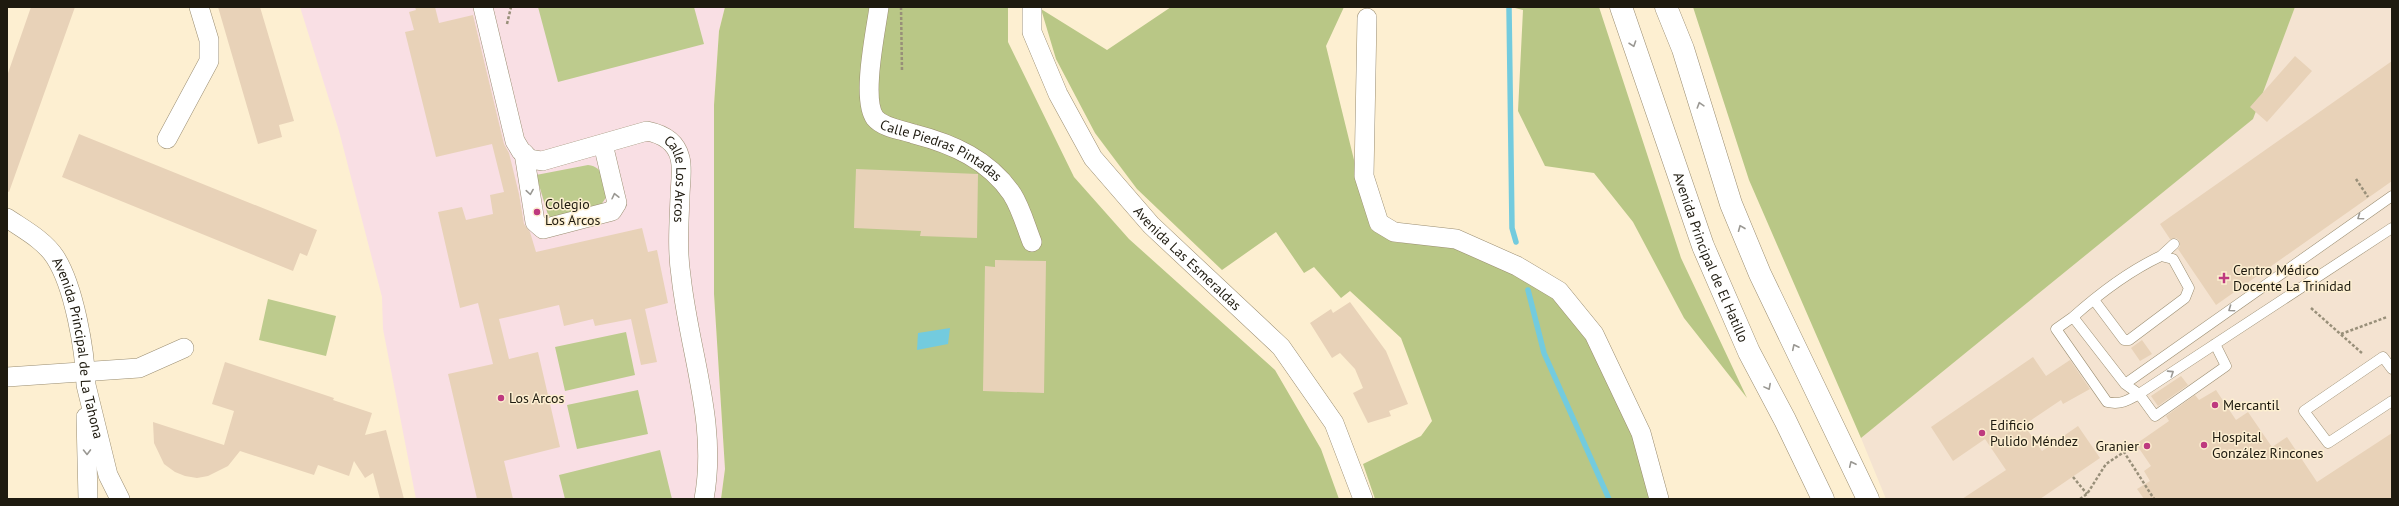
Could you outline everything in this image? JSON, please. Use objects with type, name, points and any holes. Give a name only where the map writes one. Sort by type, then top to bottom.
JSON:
[{"type":"main road","name":"Avenida Principal de El Hatillo","points":[[1621,7],[1703,246],[1749,352],[1785,420],[1823,499]]},
{"type":"main road","points":[[1666,7],[1683,49],[1731,204],[1760,274],[1868,499]]},
{"type":"street","points":[[168,139],[209,61],[209,40],[199,7]]},
{"type":"street","points":[[483,7],[511,130],[515,141],[524,153],[535,222],[542,230],[612,211],[617,204],[603,144]]},
{"type":"street","name":"Calle Piedras Pintadas","points":[[879,7],[869,84],[870,105],[875,118],[887,125],[936,140],[966,152],[994,171],[1013,195],[1032,242]]},
{"type":"street","name":"Avenida Las Esmeraldas","points":[[1032,7],[1032,32],[1058,94],[1092,158],[1151,225],[1281,347],[1334,423],[1363,499]]},
{"type":"street","points":[[1367,18],[1364,176],[1379,223],[1394,232],[1456,239],[1517,266],[1559,291],[1594,334],[1641,433],[1659,499]]},
{"type":"street","name":"Calle Los Arcos","points":[[524,153],[530,159],[542,161],[647,131],[660,134],[672,143],[680,158],[678,234],[680,277],[706,411],[709,473],[704,499]]},
{"type":"street","name":"Avenida Principal de La Tahona","points":[[7,218],[41,242],[55,257],[73,302],[85,378],[108,475],[120,499]]},
{"type":"street","points":[[7,377],[85,378],[139,368],[184,348]]},
{"type":"street","points":[[85,378],[88,499]]},
{"type":"lane","points":[[2125,384],[2392,196]]},
{"type":"lane","points":[[2174,244],[2161,256],[2142,264],[2056,329],[2107,402],[2116,404],[2126,402],[2392,228]]},
{"type":"lane","points":[[2094,300],[2121,338],[2129,340],[2185,298],[2189,288],[2173,259],[2161,256]]},
{"type":"lane","points":[[2073,317],[2125,384],[2139,394],[2155,416],[2226,366],[2215,344]]},
{"type":"lane","points":[[2392,369],[2383,357],[2304,411],[2328,443],[2392,401]]},
{"type":"path","points":[[901,7],[902,72]]},
{"type":"path","points":[[2356,179],[2369,198]]},
{"type":"path","points":[[2311,308],[2342,334],[2349,342]]},
{"type":"path","points":[[2342,334],[2387,316]]},
{"type":"path","points":[[2080,499],[2087,494],[2106,464],[2124,452],[2154,499]]},
{"type":"path","points":[[2073,477],[2087,494]]},
{"type":"shaded area","name":"Colegio Los Arcos","points":[[300,7],[725,7],[719,31],[714,105],[714,294],[725,469],[721,499],[416,499],[383,329],[382,297],[339,131]]},
{"type":"shaded area","name":"Centro Médico Docente La Trinidad","points":[[2295,7],[2392,7],[2392,499],[1886,499],[1861,438],[2252,119]]},
{"type":"green space","points":[[538,7],[694,7],[704,44],[558,82]]},
{"type":"green space","points":[[725,7],[1008,7],[1008,42],[1074,177],[1129,239],[1275,370],[1321,449],[1339,499],[721,499],[725,469],[714,294],[714,105],[719,31]]},
{"type":"green space","points":[[1171,7],[1344,7],[1326,46],[1371,229],[1393,242],[1454,247],[1516,275],[1556,300],[1593,344],[1631,426],[1651,499],[1375,499],[1363,464],[1421,436],[1432,421],[1401,338],[1350,291],[1341,298],[1314,267],[1304,273],[1276,232],[1222,270],[1137,189],[1095,133],[1056,59],[1041,9],[1107,50]]},
{"type":"green space","points":[[1511,7],[1599,7],[1681,258],[1747,398],[1684,318],[1633,222],[1594,173],[1545,166],[1518,111],[1523,10]]},
{"type":"green space","points":[[1693,7],[2295,7],[2253,119],[1861,438],[1749,180]]},
{"type":"green space","points":[[588,165],[594,166],[601,172],[607,196],[599,208],[553,220],[548,215],[536,175]]},
{"type":"green space","points":[[268,299],[336,316],[326,356],[259,340]]},
{"type":"green space","points":[[626,332],[635,375],[565,391],[555,347]]},
{"type":"green space","points":[[638,390],[648,434],[577,449],[567,405]]},
{"type":"green space","points":[[660,450],[672,499],[565,499],[559,475]]},
{"type":"water","points":[[950,328],[948,344],[917,350],[918,333]]},
{"type":"building","points":[[31,7],[75,7],[9,192],[7,191],[7,76]]},
{"type":"building","points":[[218,7],[260,7],[294,121],[279,125],[282,137],[258,144]]},
{"type":"building","points":[[415,7],[435,7],[439,23],[473,15],[504,144],[509,153],[519,194],[524,224],[530,232],[536,252],[642,228],[648,252],[657,250],[668,303],[645,309],[657,362],[641,365],[631,319],[595,326],[593,319],[564,326],[559,305],[499,319],[509,359],[538,352],[560,447],[504,461],[513,499],[477,499],[448,374],[493,364],[478,303],[460,308],[438,212],[462,207],[466,220],[493,214],[490,195],[504,192],[492,144],[436,157],[405,32],[414,30],[409,12],[416,10]]},
{"type":"building","points":[[2295,56],[2312,71],[2267,122],[2250,107]]},
{"type":"building","points":[[2392,61],[2392,181],[2216,305],[2178,249],[2180,246],[2179,240],[2176,238],[2170,239],[2160,224]]},
{"type":"building","points":[[79,134],[317,230],[307,256],[300,253],[293,271],[62,177]]},
{"type":"building","points":[[856,169],[978,174],[977,238],[920,236],[921,231],[854,228]]},
{"type":"building","points":[[995,260],[1046,261],[1044,393],[983,391],[985,266],[995,267]]},
{"type":"building","points":[[1350,302],[1386,351],[1408,404],[1389,411],[1391,416],[1368,423],[1353,393],[1363,388],[1355,369],[1340,353],[1332,358],[1310,323],[1331,309],[1333,313]]},
{"type":"building","points":[[2142,340],[2152,354],[2140,361],[2131,348]]},
{"type":"building","name":"Edificio Pulido Méndez","points":[[2033,357],[2046,376],[2070,360],[2090,389],[2063,404],[2061,400],[2024,425],[2042,451],[2078,426],[2100,458],[2040,499],[1962,499],[2006,470],[1985,439],[1953,461],[1931,427]]},
{"type":"building","points":[[225,362],[334,398],[333,400],[372,413],[365,435],[386,430],[404,499],[380,499],[373,473],[365,478],[354,461],[349,476],[318,465],[314,475],[240,451],[228,466],[208,476],[197,478],[185,476],[175,472],[164,464],[154,443],[153,422],[224,445],[234,411],[212,404]]},
{"type":"building","points":[[2181,376],[2188,385],[2158,406],[2151,396]]},
{"type":"building","name":"Hospital González Rincones","points":[[2216,390],[2236,420],[2248,412],[2272,447],[2287,437],[2317,482],[2392,433],[2392,499],[2144,499],[2137,489],[2150,481],[2144,471],[2151,466],[2136,444],[2169,421],[2166,416],[2195,395],[2199,400]]},
{"type":"waterway","points":[[1509,7],[1512,228],[1516,242]]},
{"type":"waterway","points":[[1528,290],[1544,353],[1609,499]]},
{"type":"place","name":"Colegio Los Arcos","points":[[537,212]]},
{"type":"place","name":"Centro Médico Docente La Trinidad","points":[[2224,278]]},
{"type":"place","name":"Los Arcos","points":[[501,398]]},
{"type":"place","name":"Mercantil","points":[[2215,405]]},
{"type":"place","name":"Edificio Pulido Méndez","points":[[1982,433]]},
{"type":"place","name":"Hospital González Rincones","points":[[2204,445]]},
{"type":"place","name":"Granier","points":[[2147,446]]}]
